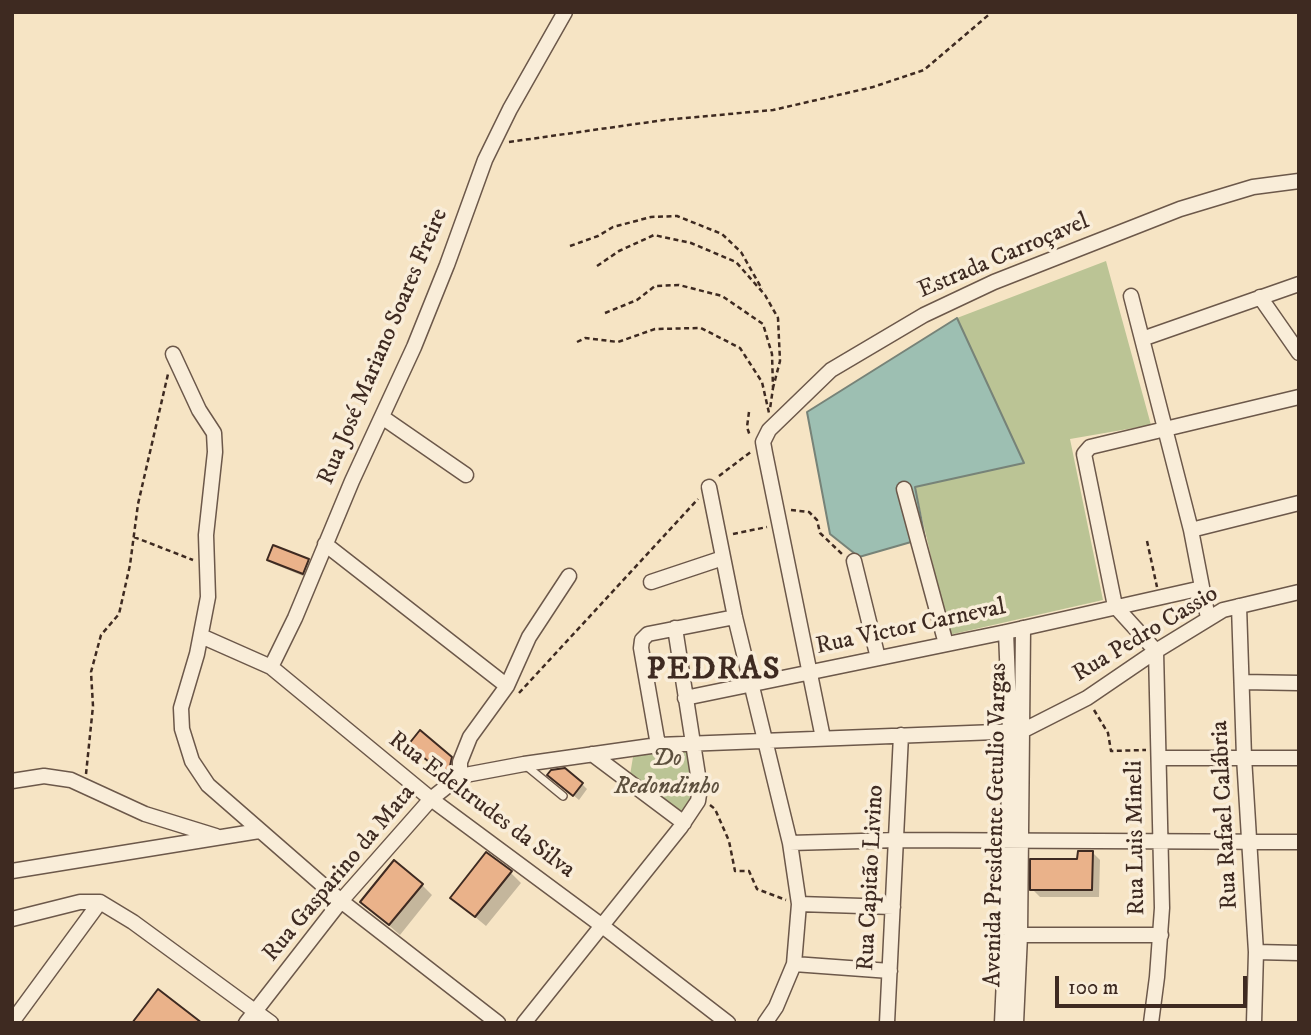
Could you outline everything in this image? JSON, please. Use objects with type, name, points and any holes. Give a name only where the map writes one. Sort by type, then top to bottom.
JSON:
[{"type":"street","name":"Rua José Mariano Soares Freire","points":[[271,667],[414,347],[492,145],[565,12]]},
{"type":"street","name":"Estrada Carroçavel","points":[[763,442],[769,430],[831,370],[924,315],[994,282],[1180,209],[1253,187],[1299,181]]},
{"type":"street","points":[[1142,339],[1299,284]]},
{"type":"street","points":[[1131,296],[1191,530],[1208,618]]},
{"type":"street","points":[[1260,297],[1299,353]]},
{"type":"street","points":[[173,354],[199,410],[214,433],[215,452],[206,536],[208,597],[201,636],[181,708],[186,745],[198,773],[259,831],[341,901],[498,1023]]},
{"type":"street","points":[[1156,651],[1115,606],[1084,454],[1090,447],[1299,397]]},
{"type":"street","points":[[382,417],[466,475]]},
{"type":"street","points":[[763,442],[823,738]]},
{"type":"street","points":[[709,487],[735,617],[790,843],[799,904],[793,964],[776,1007],[765,1023]]},
{"type":"street","points":[[904,489],[946,644]]},
{"type":"street","points":[[1191,530],[1299,503]]},
{"type":"street","points":[[324,544],[507,686]]},
{"type":"street","points":[[651,582],[723,558]]},
{"type":"street","points":[[854,561],[878,658]]},
{"type":"street","points":[[569,576],[528,637],[507,686],[464,748],[460,776],[592,754],[693,743],[1016,732]]},
{"type":"street","name":"Rua Victor Carneval","points":[[685,698],[1006,632],[1202,587]]},
{"type":"street","name":"Rua Pedro Cassio","points":[[1016,732],[1087,698],[1223,610],[1299,592]]},
{"type":"street","name":"Rua Rafael Calábria","points":[[1239,606],[1244,757],[1256,952],[1254,1023]]},
{"type":"street","points":[[657,746],[641,648],[642,639],[648,634],[735,617]]},
{"type":"street","points":[[524,1023],[695,808],[699,796],[675,628]]},
{"type":"street","name":"Avenida Presidente Getulio Vargas","points":[[1016,1023],[1014,842],[1016,732],[1023,628]]},
{"type":"street","name":"Avenida Presidente Getulio Vargas","points":[[1006,632],[1016,732]]},
{"type":"street","name":"Rua Edeltrudes da Silva","points":[[201,636],[271,667],[431,799],[728,1023]]},
{"type":"street","name":"Rua Luis Mineli","points":[[1151,1023],[1161,935],[1156,651]]},
{"type":"street","points":[[1243,682],[1299,682]]},
{"type":"street","name":"Rua Capitão Livino","points":[[887,1023],[901,734]]},
{"type":"street","points":[[592,754],[684,823]]},
{"type":"street","points":[[1159,754],[1299,758]]},
{"type":"street","points":[[12,782],[53,776],[85,785],[145,814],[222,838]]},
{"type":"street","name":"Rua Gasparino da Mata","points":[[251,1017],[341,901],[431,799],[460,776]]},
{"type":"street","points":[[12,872],[259,831]]},
{"type":"street","points":[[790,843],[897,840],[1299,842]]},
{"type":"street","points":[[12,919],[80,902],[100,902],[133,922],[251,1017],[271,1023]]},
{"type":"street","points":[[12,1022],[100,902]]},
{"type":"street","points":[[799,904],[893,906]]},
{"type":"street","points":[[1013,935],[1161,935]]},
{"type":"street","name":"Avenida Presidente Getulio Vargas","points":[[1002,1023],[1013,935]]},
{"type":"street","points":[[1256,952],[1299,953]]},
{"type":"street","points":[[793,964],[890,971]]},
{"type":"lane","points":[[524,764],[563,796]]},
{"type":"path","points":[[492,145],[664,120],[773,110],[873,87],[924,70],[992,12]]},
{"type":"path","points":[[570,247],[613,228],[650,217],[677,216],[722,234],[741,252],[778,318],[780,361],[773,388]]},
{"type":"path","points":[[597,266],[619,251],[654,235],[691,243],[736,262],[765,295]]},
{"type":"path","points":[[577,342],[585,338],[618,342],[656,329],[701,328],[740,348],[762,382],[770,415],[773,388],[772,354],[763,324],[722,296],[680,285],[655,286],[637,300],[605,313]]},
{"type":"path","points":[[85,785],[93,706],[91,672],[101,635],[119,614],[150,446],[173,354]]},
{"type":"path","points":[[749,412],[747,427],[750,436],[754,441],[763,442]]},
{"type":"path","points":[[507,686],[519,694],[716,478],[763,442]]},
{"type":"path","points":[[719,536],[779,517],[809,512],[817,520],[820,533],[835,550],[854,561]]},
{"type":"path","points":[[134,537],[209,566]]},
{"type":"path","points":[[1147,541],[1159,597]]},
{"type":"path","points":[[1087,698],[1108,733],[1111,751],[1159,754]]},
{"type":"path","points":[[699,796],[715,809],[729,841],[735,872],[749,871],[757,889],[799,904]]},
{"type":"green space","points":[[1106,261],[1151,425],[1070,439],[1103,600],[949,635],[915,487],[1024,463],[957,318]]},
{"type":"green space","name":"Do Redondinho","points":[[690,746],[693,796],[682,817],[630,775],[634,751]]},
{"type":"shaded area","points":[[957,318],[1024,463],[915,487],[925,538],[859,557],[830,534],[807,412]]},
{"type":"building","points":[[273,545],[309,559],[303,574],[267,560]]},
{"type":"building","points":[[420,730],[452,757],[444,774],[408,745]]},
{"type":"building","points":[[565,768],[583,783],[573,796],[547,775],[551,770]]},
{"type":"building","points":[[1078,851],[1093,851],[1092,890],[1030,890],[1030,859],[1077,859]]},
{"type":"building","points":[[486,852],[512,871],[475,917],[450,898]]},
{"type":"building","points":[[394,860],[423,884],[389,925],[360,902]]},
{"type":"building","points":[[158,989],[202,1023],[132,1023]]},
{"type":"district","name":"PEDRAS","points":[[714,671]]}]
